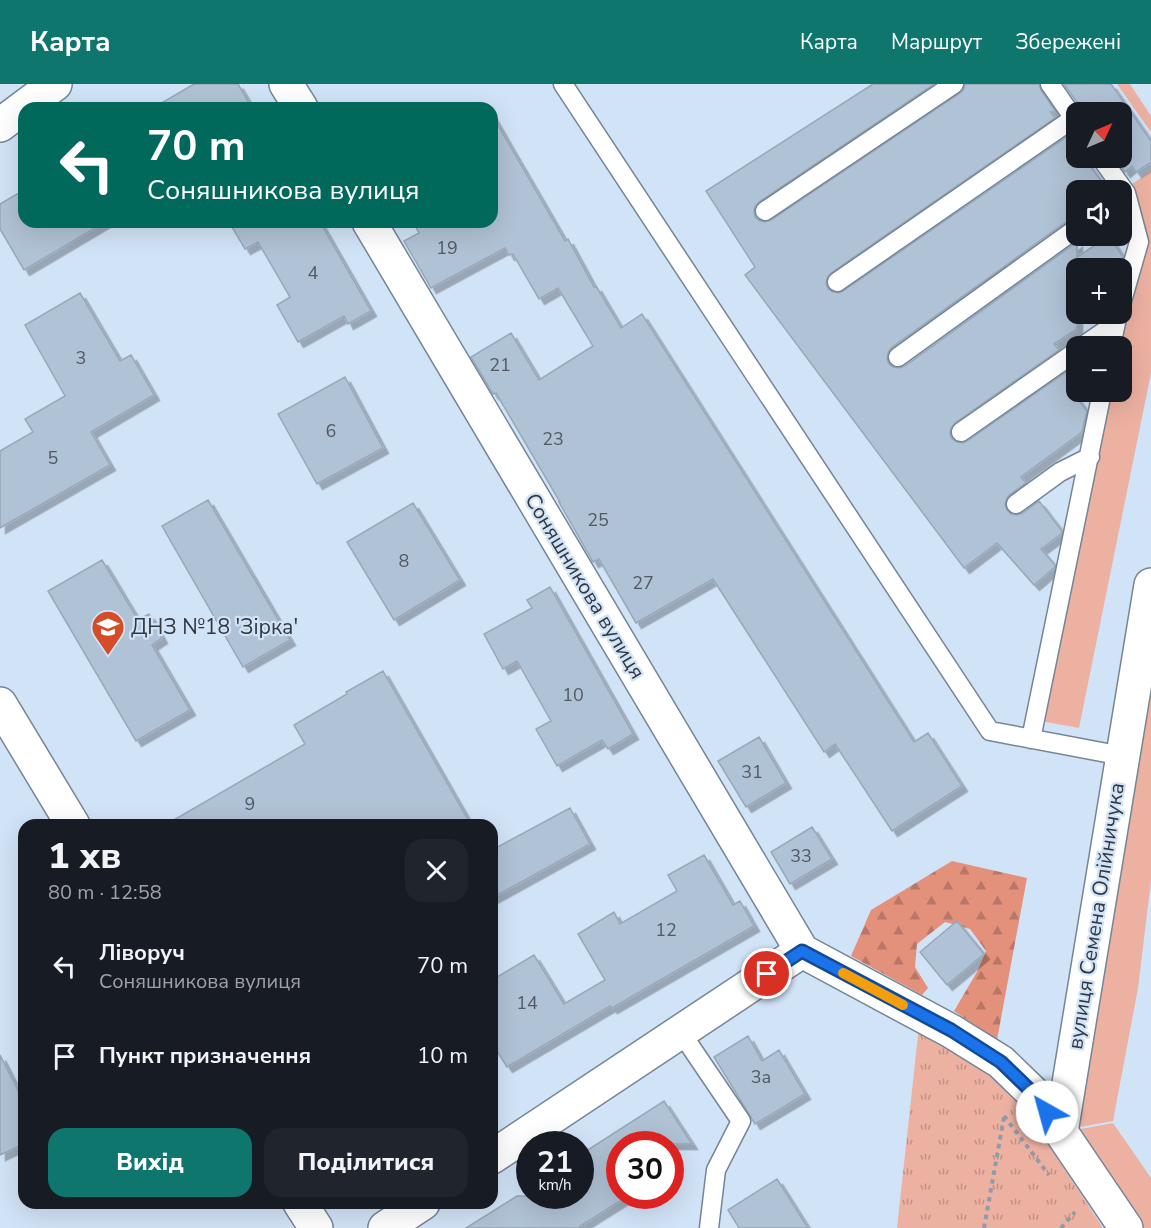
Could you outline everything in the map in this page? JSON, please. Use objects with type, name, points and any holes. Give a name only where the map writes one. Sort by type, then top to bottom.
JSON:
[{"type":"street","points":[[31,102],[55,84]]},
{"type":"street","points":[[286,84],[297,102]]},
{"type":"street","points":[[0,125],[18,112]]},
{"type":"street","name":"Соняшникова вулиця","points":[[373,228],[802,951]]},
{"type":"street","name":"вулиця Семена Олійничука","points":[[1061,1132],[1151,585]]},
{"type":"street","points":[[1,709],[69,819]]},
{"type":"street","points":[[498,1152],[802,951],[951,1030],[1001,1062],[1033,1093],[1126,1228]]},
{"type":"street","points":[[304,1209],[316,1228]]},
{"type":"street","points":[[385,1228],[414,1209]]},
{"type":"lane","points":[[563,84],[990,731],[1123,756]]},
{"type":"lane","points":[[765,211],[954,84]]},
{"type":"lane","points":[[1050,84],[1066,107]]},
{"type":"lane","points":[[837,282],[1066,126]]},
{"type":"lane","points":[[1132,220],[1139,242],[1132,266]]},
{"type":"lane","points":[[898,357],[1066,236]]},
{"type":"lane","points":[[1096,336],[1111,324]]},
{"type":"lane","points":[[961,432],[1066,359]]},
{"type":"lane","points":[[1031,739],[1100,402]]},
{"type":"lane","points":[[1016,504],[1060,472],[1090,457]]},
{"type":"lane","points":[[680,1031],[741,1121],[716,1170],[709,1228]]},
{"type":"path","points":[[984,1228],[1004,1116],[1050,1177]]},
{"type":"path","points":[[1069,1203],[1081,1220]]},
{"type":"path","points":[[1061,1228],[1075,1212]]},
{"type":"green space","points":[[1117,84],[1130,84],[1151,116],[1151,132],[1132,102]]},
{"type":"green space","points":[[1151,171],[1151,373],[1079,728],[1040,721],[1098,402],[1132,402],[1132,336],[1113,336],[1118,324],[1132,324],[1132,258],[1135,245],[1132,233],[1132,184]]},
{"type":"green space","points":[[1151,595],[1151,881],[1138,988],[1113,1121],[1063,1130]]},
{"type":"green space","points":[[952,861],[1027,878],[997,1040],[954,1011],[977,972],[986,951],[970,929],[945,922],[917,944],[915,967],[928,988],[922,995],[851,956],[871,910]]},
{"type":"green space","points":[[919,1026],[1009,1086],[1103,1228],[897,1228]]},
{"type":"green space","points":[[1113,1123],[1151,1178],[1151,1228],[1131,1228],[1065,1132]]},
{"type":"building","points":[[194,84],[238,84],[248,102],[163,102]]},
{"type":"building","points":[[873,84],[934,84],[759,202],[755,206],[755,217],[765,222],[771,220],[960,93],[965,84],[1039,84],[1056,112],[1051,112],[1055,118],[831,273],[826,284],[833,292],[843,291],[1066,137],[1066,168],[1092,168],[1100,180],[1066,180],[1066,222],[891,348],[887,359],[893,367],[905,366],[1071,246],[1077,246],[1077,257],[1094,246],[1116,246],[1123,258],[1066,258],[1066,324],[1077,324],[1077,329],[1054,344],[1059,350],[951,428],[952,439],[963,443],[1066,372],[1066,402],[1080,402],[1087,411],[1082,432],[1021,477],[1026,483],[1009,495],[1005,505],[1011,514],[1017,515],[1039,501],[1062,531],[1041,549],[1055,567],[1034,585],[997,543],[964,568],[745,275],[755,267],[706,191]]},
{"type":"building","points":[[1064,84],[1111,84],[1124,102],[1077,102]]},
{"type":"building","points":[[1132,114],[1151,141],[1151,162],[1136,172],[1132,166]]},
{"type":"building","points":[[498,125],[565,241],[568,239],[594,287],[596,286],[621,328],[642,314],[914,742],[928,733],[962,786],[892,831],[835,744],[824,752],[713,579],[636,623],[599,559],[593,562],[496,393],[493,394],[471,357],[511,333],[539,380],[593,346],[558,288],[539,299],[513,254],[509,255],[505,248],[431,288],[404,241],[419,233],[416,228],[498,228]]},
{"type":"building","points":[[18,194],[18,228],[95,228],[24,270],[0,229],[0,204]]},
{"type":"building","points":[[233,228],[323,228],[371,311],[348,324],[344,316],[298,342],[277,305],[290,297],[258,242],[245,249]]},
{"type":"building","points":[[80,293],[120,361],[131,355],[154,395],[91,432],[110,465],[0,528],[0,451],[33,432],[25,419],[65,396],[25,325]]},
{"type":"building","points":[[345,377],[383,448],[317,484],[278,414]]},
{"type":"building","points":[[208,500],[290,640],[243,667],[162,526]]},
{"type":"building","points":[[413,503],[460,580],[394,620],[347,542]]},
{"type":"building","points":[[102,560],[138,620],[149,614],[162,638],[152,645],[190,710],[136,741],[48,591]]},
{"type":"building","points":[[550,587],[633,734],[608,749],[602,740],[557,766],[536,729],[551,721],[517,661],[503,669],[484,634],[532,608],[527,600]]},
{"type":"building","points":[[383,671],[468,819],[175,819],[305,744],[294,725],[347,694],[346,692]]},
{"type":"building","points":[[759,737],[786,783],[746,807],[718,761]]},
{"type":"building","points":[[570,808],[590,844],[498,895],[498,847]]},
{"type":"building","points":[[812,827],[832,859],[790,884],[771,852]]},
{"type":"building","points":[[704,855],[733,905],[740,901],[754,926],[612,1008],[610,1006],[507,1067],[498,1053],[498,976],[534,955],[564,1004],[605,980],[578,934],[614,912],[620,924],[677,891],[668,875]]},
{"type":"building","points":[[957,921],[984,954],[947,985],[920,952]]},
{"type":"building","points":[[748,1036],[762,1061],[779,1050],[805,1094],[755,1124],[714,1057]]},
{"type":"building","points":[[0,1055],[18,1090],[18,1147],[0,1155]]},
{"type":"building","points":[[664,1101],[684,1131],[617,1131]]},
{"type":"building","points":[[684,1132],[692,1144],[684,1144]]},
{"type":"building","points":[[606,1138],[607,1209],[578,1228],[466,1228],[516,1197],[516,1209],[594,1209],[594,1146]]},
{"type":"building","points":[[777,1179],[808,1228],[739,1228],[728,1210]]},
{"type":"slow traffic","points":[[843,973],[903,1005]]},
{"type":"place","name":"ДНЗ №18 'Зірка'","points":[[108,656]]},
{"type":"route","points":[[767,974],[802,951],[951,1030],[1001,1062],[1033,1093],[1047,1112]]}]
